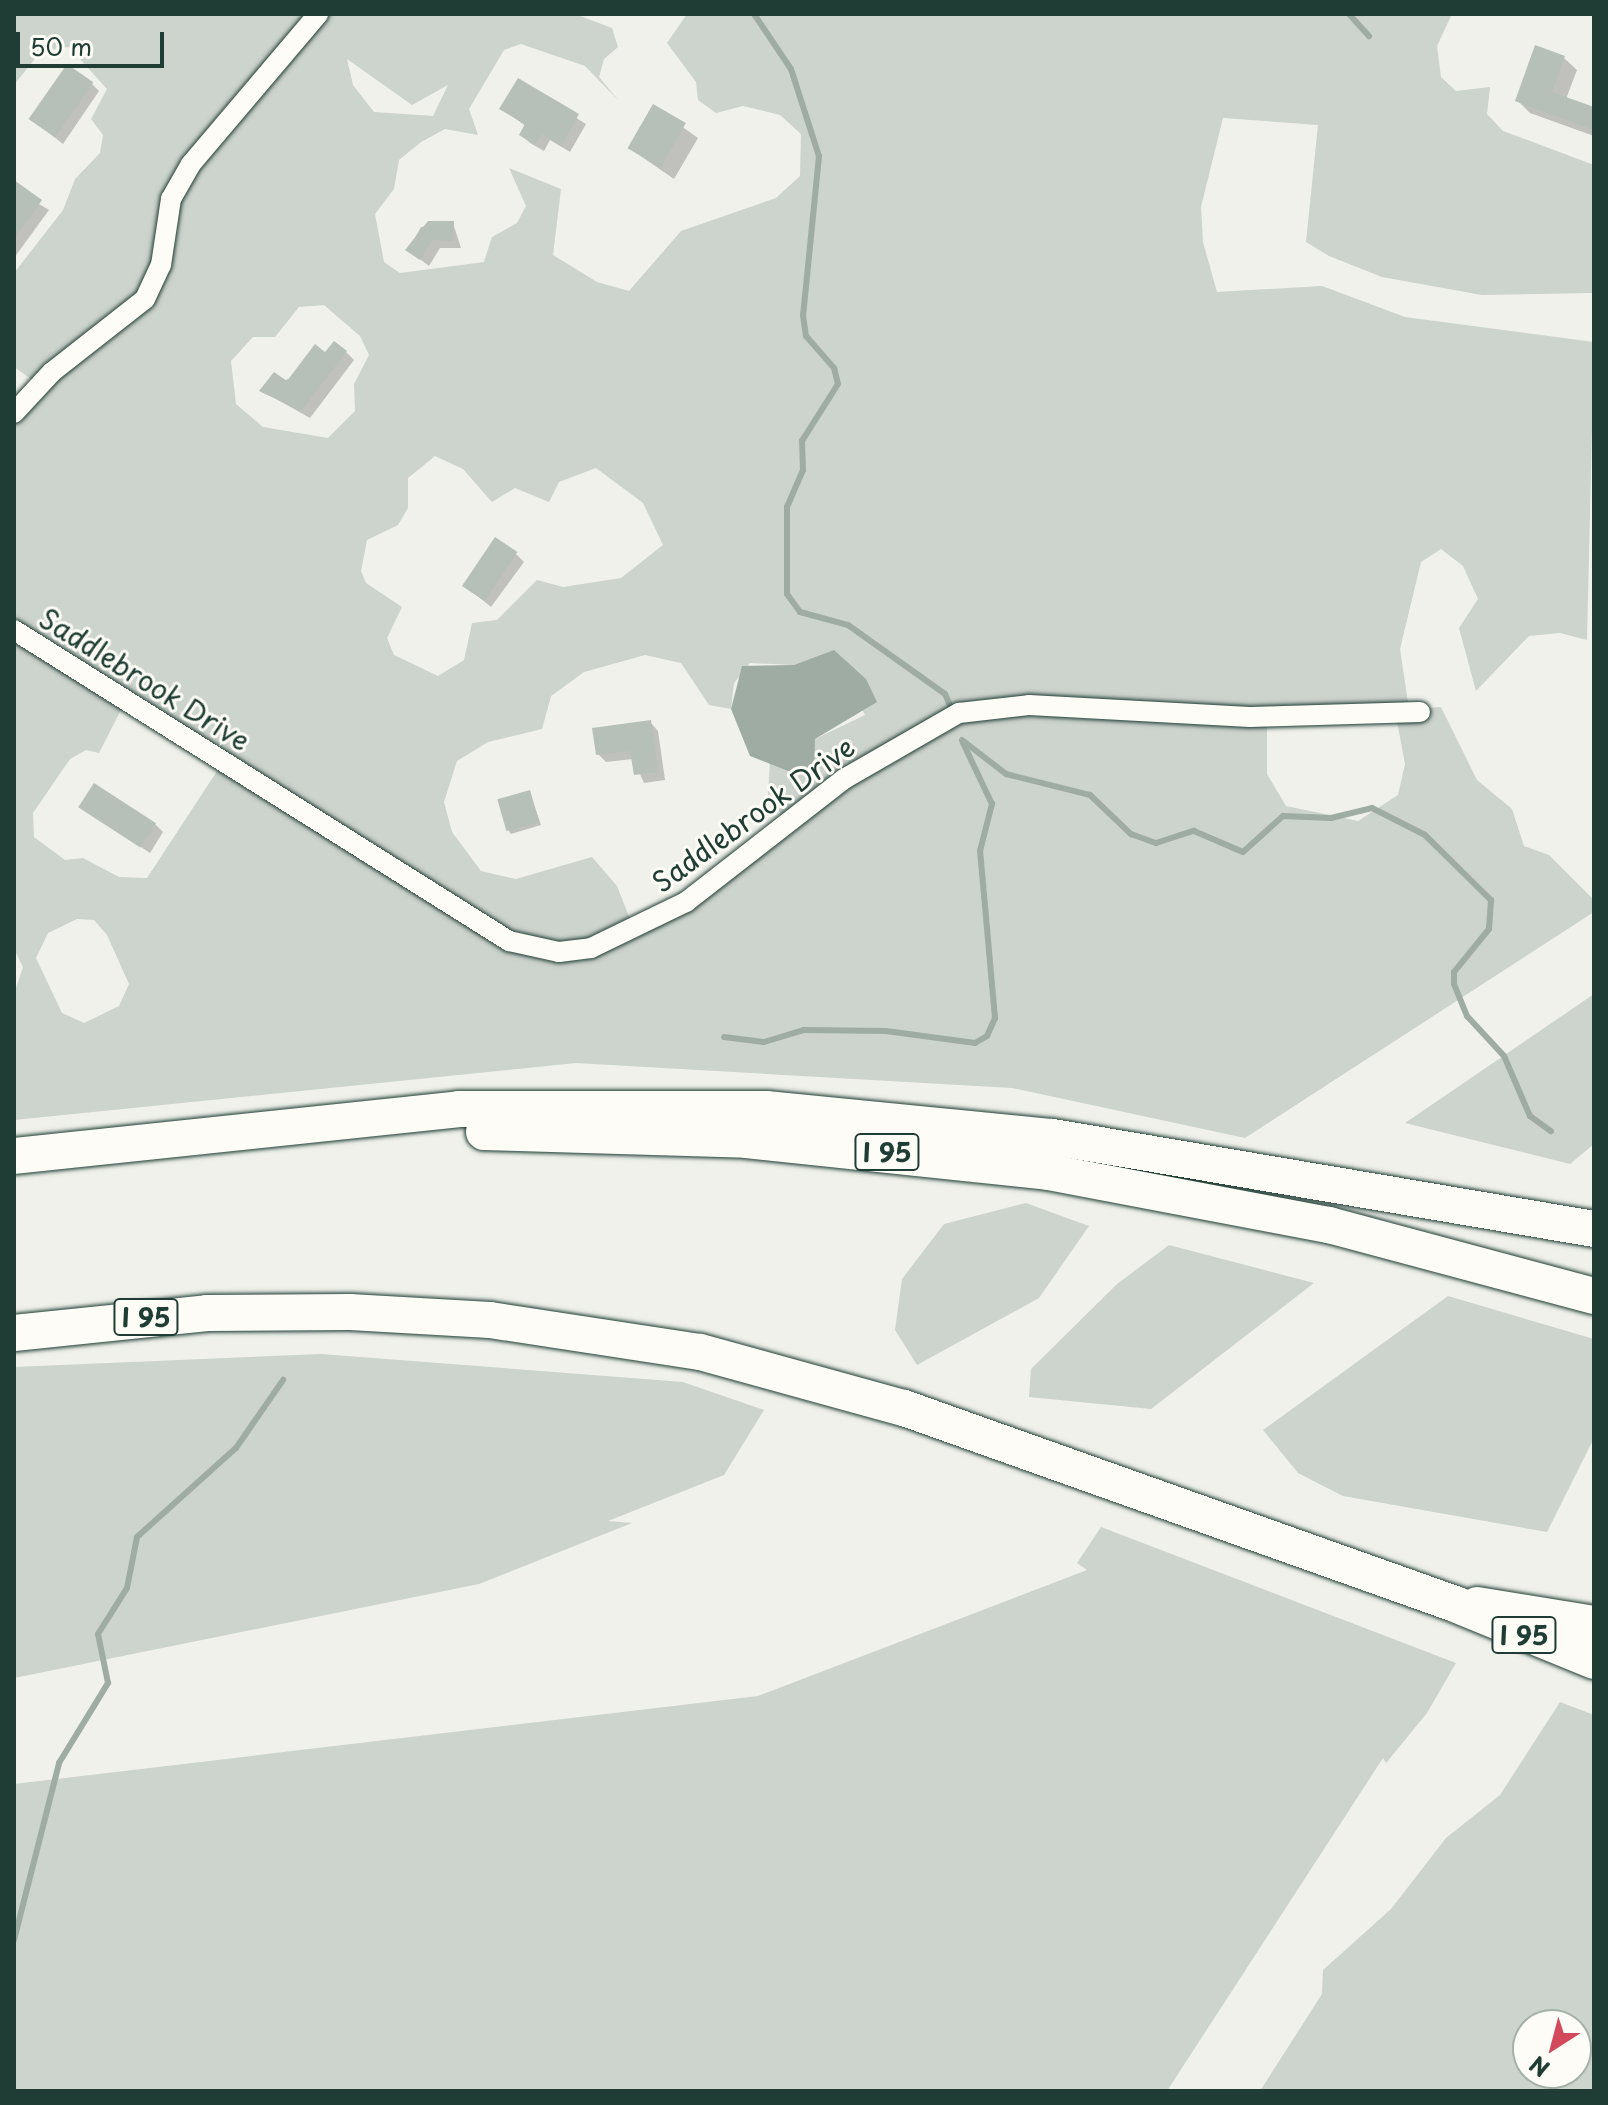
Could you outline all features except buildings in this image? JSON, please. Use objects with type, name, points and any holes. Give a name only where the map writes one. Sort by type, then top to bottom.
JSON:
[{"type":"highway","points":[[165,1139],[474,1109],[840,1113],[1053,1137],[1594,1229]]},
{"type":"highway","name":"I 95","points":[[14,1156],[165,1139],[529,1132],[904,1154],[1259,1209],[1594,1296]]},
{"type":"highway","name":"I 95","points":[[14,1333],[278,1311],[420,1314],[631,1339],[858,1392],[1455,1604],[1594,1661]]},
{"type":"highway","points":[[1455,1604],[1527,1608],[1594,1624]]},
{"type":"street","points":[[14,413],[52,372],[145,299],[161,265],[171,199],[191,164],[318,14]]},
{"type":"street","name":"Saddlebrook Drive","points":[[14,630],[509,941],[559,952],[591,948],[686,902],[844,779],[959,713],[1029,705],[1250,717],[1420,712]]},
{"type":"shaded area","points":[[14,14],[575,14],[612,28],[618,47],[604,59],[599,77],[619,101],[585,66],[521,44],[504,50],[469,109],[478,135],[445,129],[421,142],[399,160],[394,189],[375,214],[384,262],[400,273],[484,262],[492,237],[517,223],[526,206],[509,168],[561,189],[553,255],[597,282],[629,291],[681,231],[776,198],[800,176],[801,134],[780,115],[743,106],[716,113],[698,100],[696,82],[667,43],[687,14],[1452,14],[1437,46],[1441,77],[1456,91],[1490,87],[1487,114],[1503,131],[1594,165],[1594,293],[1482,295],[1382,277],[1329,256],[1306,242],[1318,125],[1223,118],[1201,207],[1203,242],[1217,292],[1322,286],[1405,317],[1594,342],[1587,640],[1560,633],[1529,636],[1476,691],[1459,628],[1478,599],[1463,566],[1441,549],[1421,562],[1400,649],[1409,709],[1441,707],[1477,780],[1512,809],[1524,846],[1549,855],[1594,900],[1594,912],[1245,1138],[1012,1088],[576,1063],[14,1120],[14,994],[23,967],[14,949],[14,416],[37,383],[14,367],[14,273],[63,210],[75,179],[100,153],[103,135],[91,119],[107,89],[69,47],[41,51],[14,85]],"holes":[[[347,59],[412,105],[448,85],[433,116],[374,112],[353,85]],[[324,305],[360,336],[369,355],[354,384],[355,411],[328,438],[263,427],[236,404],[231,361],[253,337],[275,337],[299,307]],[[435,456],[463,469],[492,502],[515,488],[549,502],[559,482],[596,468],[643,503],[663,545],[621,578],[563,587],[537,580],[497,620],[472,623],[464,660],[438,676],[394,655],[387,638],[402,607],[366,583],[361,571],[367,540],[398,525],[408,508],[408,478]],[[832,652],[865,715],[815,739],[796,774],[770,760],[768,794],[786,822],[634,929],[617,886],[592,857],[516,879],[481,871],[452,832],[444,802],[457,761],[488,742],[542,729],[551,696],[584,672],[645,655],[681,663],[709,705],[731,709],[734,683],[750,663],[794,665]],[[126,700],[223,762],[147,878],[119,877],[83,858],[65,860],[34,837],[33,813],[70,759],[86,750],[99,753]],[[1396,716],[1405,764],[1398,795],[1358,821],[1286,806],[1267,774],[1267,722]],[[77,919],[94,920],[107,935],[129,984],[119,1006],[84,1023],[62,1013],[36,958],[48,933]]]},
{"type":"shaded area","points":[[834,650],[866,679],[877,702],[815,739],[814,771],[796,774],[750,756],[731,709],[742,666],[794,665]]},
{"type":"shaded area","points":[[1594,994],[1594,1144],[1570,1164],[1405,1123]]},
{"type":"shaded area","points":[[1026,1203],[1089,1226],[1039,1298],[917,1365],[895,1330],[902,1279],[944,1224]]},
{"type":"shaded area","points":[[1169,1245],[1314,1283],[1151,1409],[1029,1397],[1031,1369],[1117,1284]]},
{"type":"shaded area","points":[[1448,1296],[1594,1339],[1594,1438],[1547,1532],[1343,1496],[1298,1473],[1263,1430]]},
{"type":"shaded area","points":[[321,1354],[683,1382],[764,1410],[724,1475],[608,1521],[632,1523],[479,1584],[14,1678],[14,1367]]},
{"type":"shaded area","points":[[1101,1527],[1456,1663],[1427,1713],[1386,1763],[1383,1758],[1167,2091],[14,2091],[14,1784],[758,1696],[1087,1570],[1077,1563]]},
{"type":"shaded area","points":[[1560,1702],[1594,1715],[1594,2091],[1260,2091],[1322,1994],[1323,1970],[1391,1909],[1446,1838],[1500,1795]]},
{"type":"waterway","points":[[754,14],[791,69],[819,156],[803,315],[806,336],[834,368],[838,384],[802,441],[803,470],[787,507],[787,594],[800,612],[848,625],[945,694],[950,705]]},
{"type":"waterway","points":[[1349,14],[1369,36]]},
{"type":"waterway","points":[[962,740],[1006,774],[1090,795],[1131,834],[1156,843],[1194,831],[1243,852],[1283,816],[1331,818],[1372,808],[1425,835],[1491,900],[1489,929],[1454,972],[1454,984],[1467,1016],[1504,1056],[1530,1116],[1551,1131]]},
{"type":"waterway","points":[[724,1037],[764,1042],[804,1030],[886,1031],[975,1043],[987,1036],[995,1018],[980,851],[992,804],[963,743]]},
{"type":"waterway","points":[[14,1940],[59,1763],[108,1683],[98,1634],[127,1588],[137,1537],[236,1448],[283,1380]]}]
